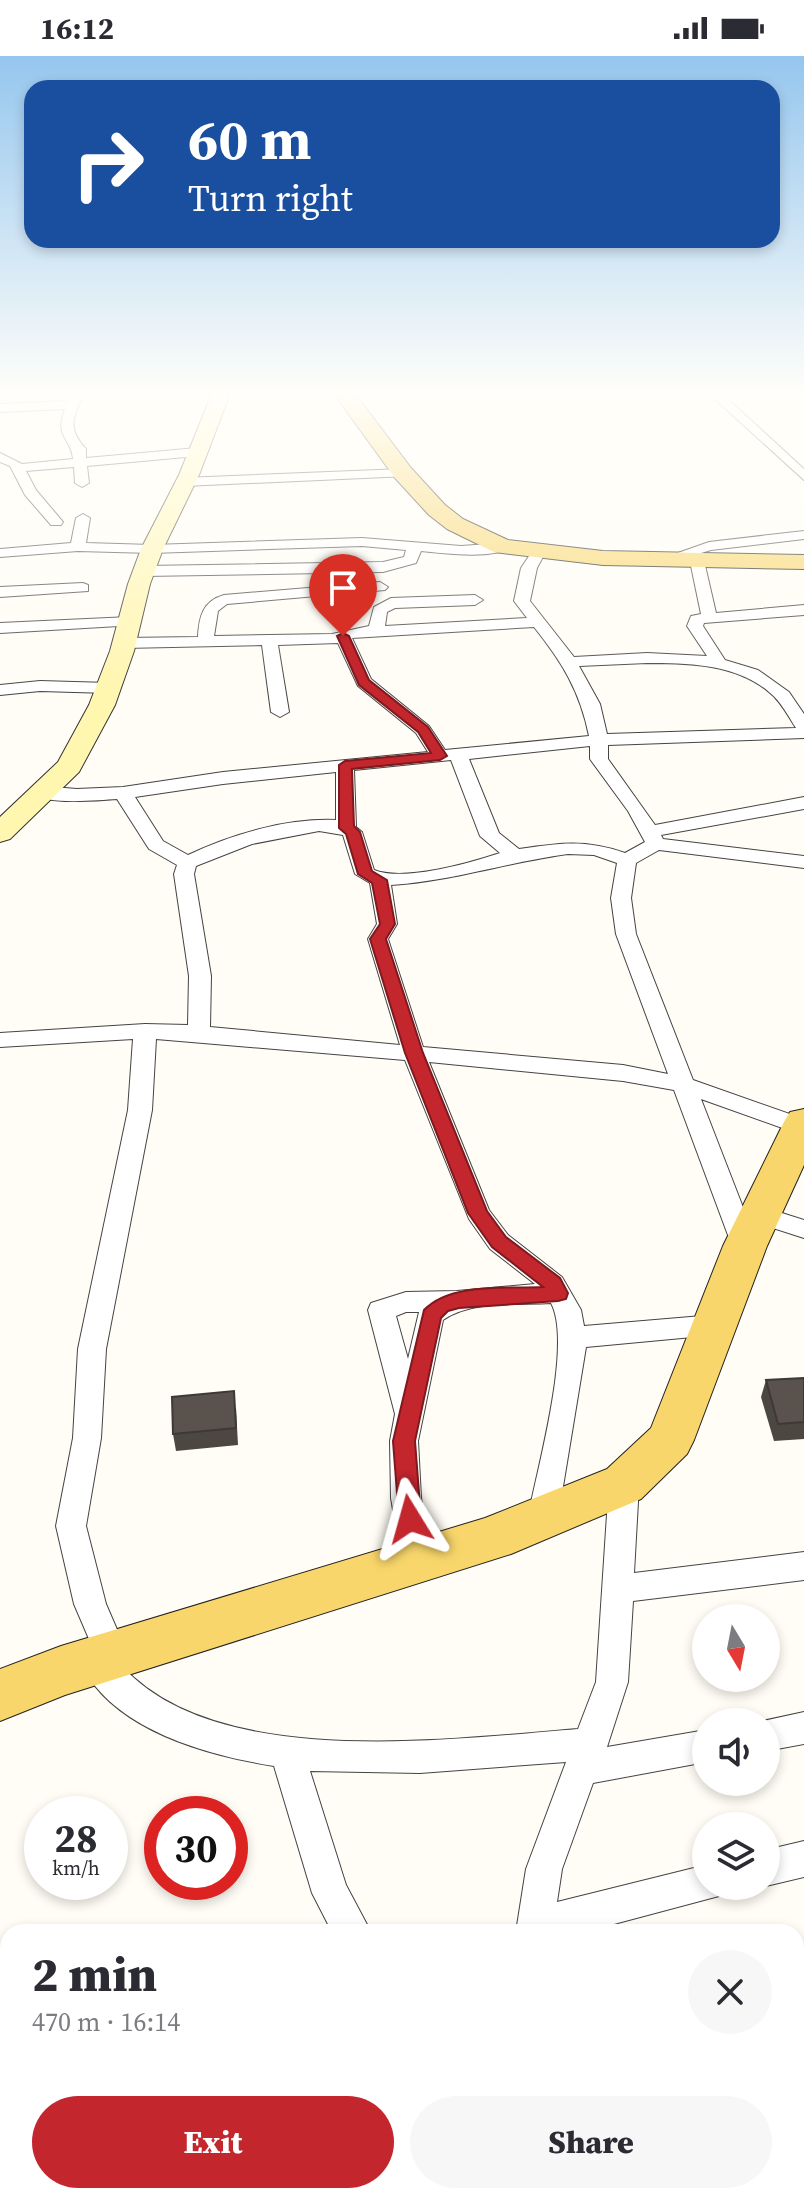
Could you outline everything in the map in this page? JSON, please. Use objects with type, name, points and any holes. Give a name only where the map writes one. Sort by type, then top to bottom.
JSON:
[{"type":"main road","points":[[420,491],[455,524],[503,547],[538,553],[665,560],[804,562]]},
{"type":"main road","points":[[0,1695],[103,1658],[493,1538],[624,1484],[670,1440],[714,1325],[770,1230],[803,1125]]},
{"type":"street","points":[[30,491],[56,522]]},
{"type":"street","points":[[1,832],[69,766],[109,688],[148,560],[180,491]]},
{"type":"street","points":[[78,547],[83,518]]},
{"type":"street","points":[[665,560],[718,544],[804,535]]},
{"type":"street","points":[[148,560],[362,542],[461,550],[503,547]]},
{"type":"street","points":[[391,603],[415,545]]},
{"type":"street","points":[[0,553],[78,547],[148,560],[400,575]]},
{"type":"street","points":[[538,553],[529,568],[522,601],[568,662],[591,704],[599,740],[599,759],[653,837],[804,862]]},
{"type":"street","points":[[697,561],[709,616]]},
{"type":"street","points":[[206,642],[209,611],[215,603],[224,600],[380,587]]},
{"type":"street","points":[[0,592],[83,588]]},
{"type":"street","points":[[376,631],[380,610],[391,603],[475,600]]},
{"type":"street","points":[[720,664],[695,626],[697,619],[804,610]]},
{"type":"street","points":[[0,628],[127,633],[206,642],[537,622]]},
{"type":"street","points":[[343,636],[364,682],[449,755],[490,836],[515,855]]},
{"type":"street","points":[[269,640],[280,712]]},
{"type":"street","points":[[568,662],[655,659],[720,664],[759,677],[782,696],[804,727]]},
{"type":"street","points":[[0,690],[40,686],[109,688]]},
{"type":"street","points":[[782,696],[804,695]]},
{"type":"street","points":[[40,792],[77,795],[123,793],[223,778],[599,740],[804,733]]},
{"type":"street","points":[[345,765],[346,828]]},
{"type":"street","points":[[123,793],[156,845],[187,863]]},
{"type":"street","points":[[653,837],[804,803]]},
{"type":"street","points":[[187,863],[267,832],[346,828],[352,832],[365,874],[380,880],[474,868],[515,855],[581,848],[609,852],[627,860],[645,853],[653,837]]},
{"type":"street","points":[[627,860],[621,898],[626,934],[682,1084],[770,1230]]},
{"type":"street","points":[[187,863],[184,874],[200,976],[199,1033]]},
{"type":"street","points":[[380,880],[387,924],[378,939],[414,1053],[478,1213],[499,1242],[553,1284],[568,1310],[573,1338],[570,1374],[543,1517]]},
{"type":"street","points":[[0,1040],[145,1031],[199,1033],[526,1062],[682,1084],[803,1125]]},
{"type":"street","points":[[145,1031],[140,1110],[92,1349],[87,1438],[71,1526],[103,1658],[141,1706],[210,1735],[287,1752],[376,1758],[587,1756],[692,1747]]},
{"type":"street","points":[[408,1416],[381,1310],[406,1302],[558,1293]]},
{"type":"street","points":[[417,1562],[403,1465],[408,1416],[431,1315],[441,1306],[459,1300]]},
{"type":"street","points":[[573,1338],[714,1325]]},
{"type":"street","points":[[536,1924],[544,1869],[612,1682],[624,1484]]},
{"type":"street","points":[[618,1589],[804,1566]]},
{"type":"street","points":[[780,1732],[804,1728]]},
{"type":"street","points":[[287,1752],[330,1893],[348,1924]]},
{"type":"street","points":[[780,1865],[804,1859]]},
{"type":"street","points":[[554,1924],[692,1887]]},
{"type":"building","points":[[804,1378],[804,1422],[778,1424],[766,1380]]},
{"type":"building","points":[[234,1391],[236,1428],[173,1434],[172,1397]]},
{"type":"route","points":[[343,636],[364,682],[423,730],[440,756],[345,765],[346,828],[352,832],[365,874],[380,880],[387,924],[378,939],[414,1053],[478,1213],[499,1242],[553,1284],[558,1293],[459,1300],[441,1306],[431,1315],[404,1441],[403,1465],[410,1519]]}]
